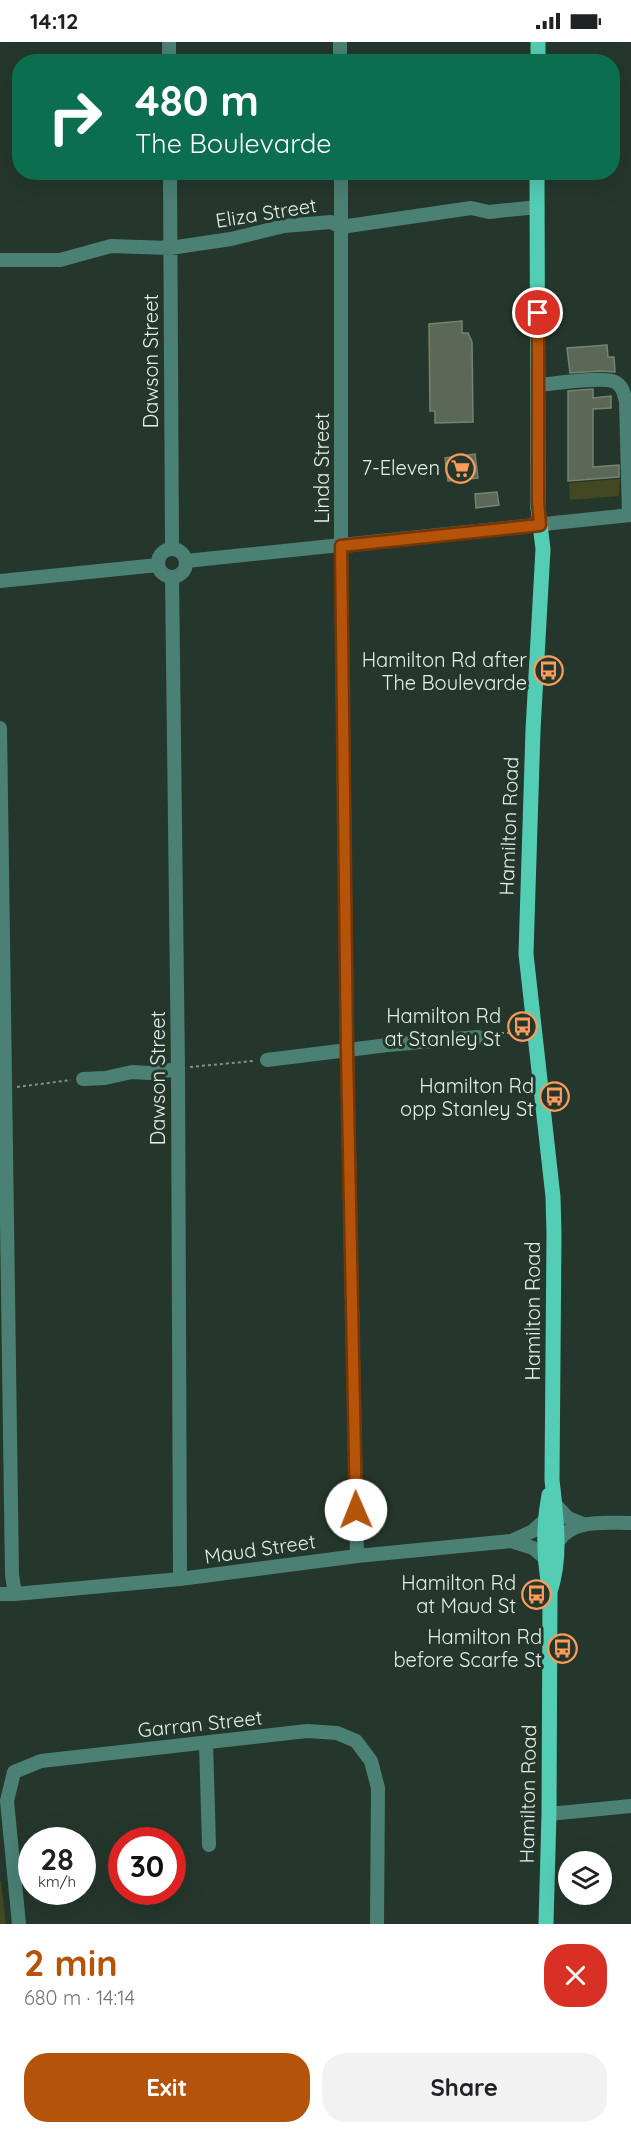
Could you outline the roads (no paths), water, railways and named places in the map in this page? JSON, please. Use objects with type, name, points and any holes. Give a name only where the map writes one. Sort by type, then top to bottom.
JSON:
[{"type":"main road","name":"Hamilton Road","points":[[537,180],[538,501],[543,555],[533,730],[526,954],[553,1197],[552,1480],[557,1572],[550,1592]]},
{"type":"main road","name":"Hamilton Road","points":[[546,1924],[550,1592],[546,1572],[545,1520],[552,1480]]},
{"type":"street","name":"Dawson Street","points":[[170,180],[172,549]]},
{"type":"street","name":"Linda Street","points":[[341,180],[341,546],[347,1051],[357,1556]]},
{"type":"street","name":"Eliza Street","points":[[0,260],[60,260],[111,246],[170,248],[285,226],[331,222],[340,227],[471,208],[489,212],[537,207]]},
{"type":"street","points":[[186,561],[630,515],[626,402],[623,389],[614,382],[602,380],[538,385]]},
{"type":"street","points":[[172,549],[179,551],[186,561],[180,574],[172,577],[161,572],[158,565],[161,554],[172,549]]},
{"type":"street","points":[[0,581],[158,565]]},
{"type":"street","name":"Dawson Street","points":[[172,577],[178,1069],[180,1579]]},
{"type":"street","points":[[0,728],[2,1088],[12,1575],[15,1594]]},
{"type":"street","points":[[267,1060],[387,1045],[478,1037]]},
{"type":"street","points":[[82,1079],[178,1069]]},
{"type":"street","points":[[555,1504],[568,1518],[584,1524],[631,1523]]},
{"type":"street","name":"Maud Street","points":[[0,1594],[180,1579],[357,1556],[512,1541],[533,1531],[545,1520]]},
{"type":"street","points":[[557,1543],[562,1534],[584,1524]]},
{"type":"street","name":"Maud Street","points":[[512,1541],[533,1548],[546,1559]]},
{"type":"street","name":"Maud Street","points":[[0,1599],[15,1594]]},
{"type":"street","name":"Garran Street","points":[[19,1924],[7,1801],[14,1772],[41,1761],[307,1731],[337,1733],[356,1741],[371,1761],[378,1788],[377,1924]]},
{"type":"street","points":[[206,1743],[209,1845]]},
{"type":"street","points":[[549,1814],[631,1806]]},
{"type":"place","name":"7-Eleven","points":[[461,468]]},
{"type":"place","name":"Hamilton Rd after The Boulevarde","points":[[548,671]]},
{"type":"place","name":"Hamilton Rd at Stanley St","points":[[522,1027]]},
{"type":"place","name":"Hamilton Rd opp Stanley St","points":[[555,1097]]},
{"type":"place","name":"Hamilton Rd at Maud St","points":[[537,1595]]},
{"type":"place","name":"Hamilton Rd before Scarfe St","points":[[563,1649]]}]
